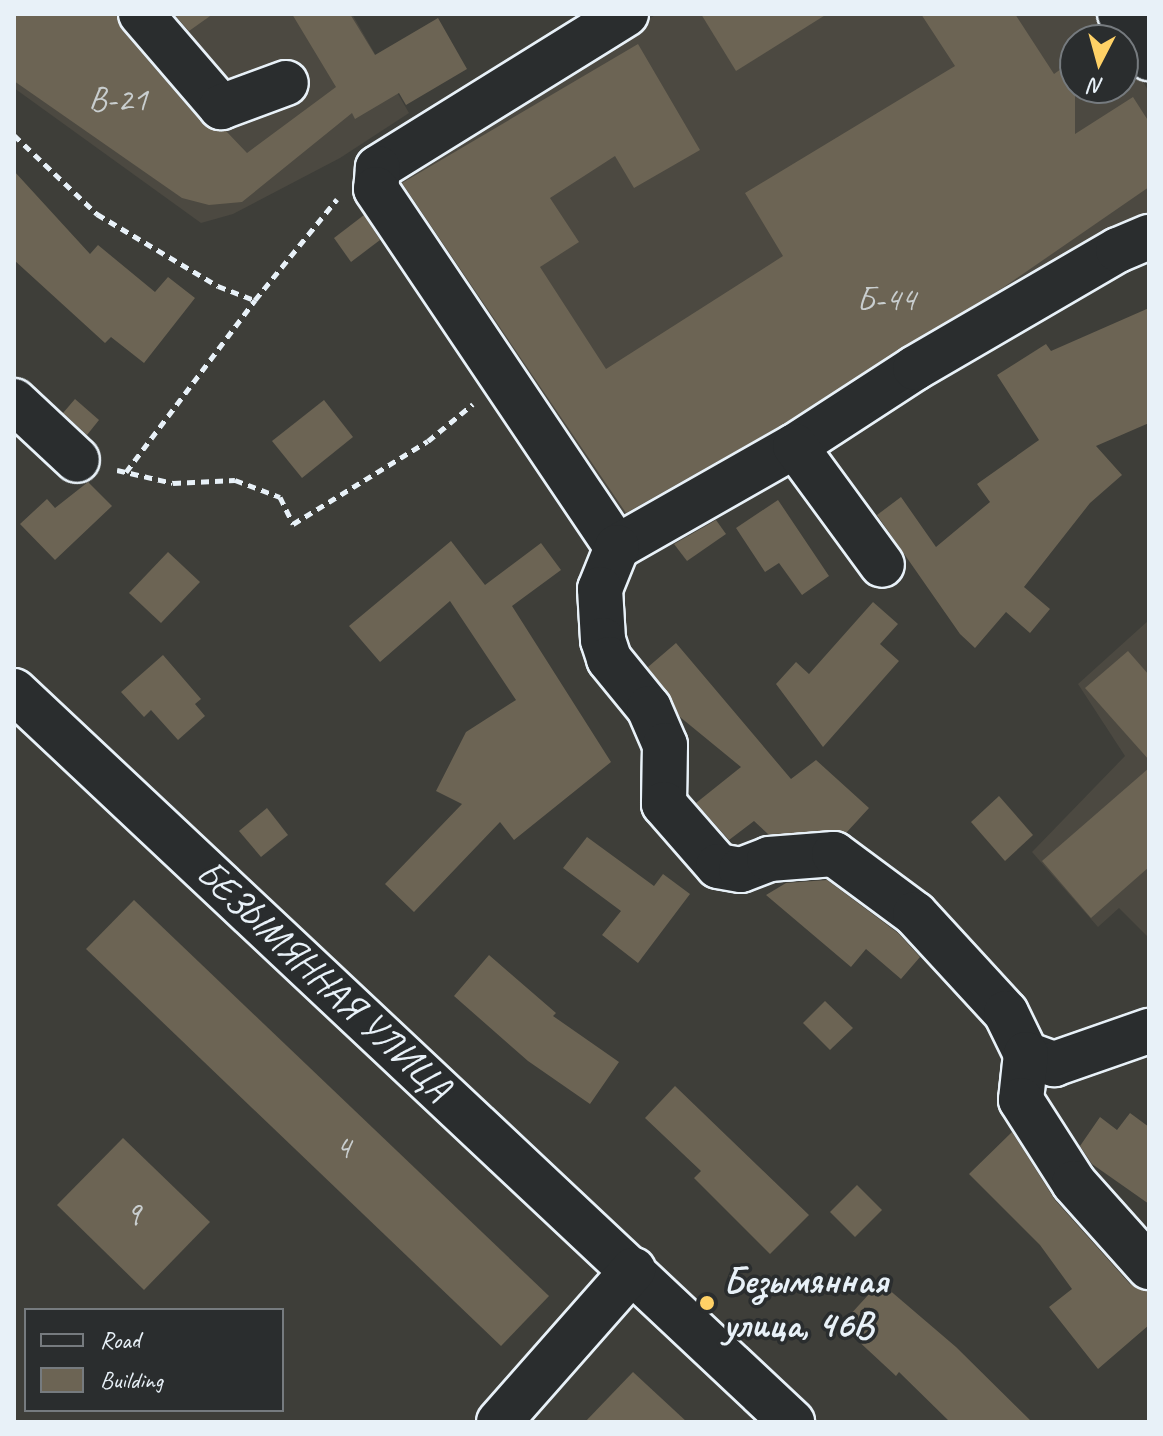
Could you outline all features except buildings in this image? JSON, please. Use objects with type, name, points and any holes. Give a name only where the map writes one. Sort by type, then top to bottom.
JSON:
[{"type":"street","points":[[141,14],[221,107],[286,83]]},
{"type":"street","points":[[617,547],[376,189],[378,168],[626,14]]},
{"type":"street","points":[[1120,14],[1149,58]]},
{"type":"street","points":[[1149,237],[1118,250],[915,368],[795,446],[617,547],[600,589],[603,640],[609,659],[649,708],[665,745],[664,804],[718,866],[741,870],[769,859],[834,854],[915,914],[1006,1013],[1026,1054],[1021,1100],[1074,1183],[1149,1267]]},
{"type":"street","points":[[14,401],[77,460]]},
{"type":"street","points":[[795,446],[882,565]]},
{"type":"street","name":"БЕЗЫМЯННАЯ УЛИЦА","points":[[14,691],[792,1422]]},
{"type":"street","points":[[1026,1054],[1054,1064],[1149,1031]]},
{"type":"street","points":[[499,1422],[633,1270]]},
{"type":"path","points":[[14,135],[97,214],[218,286],[255,300]]},
{"type":"path","points":[[126,472],[255,300],[341,195],[376,189]]},
{"type":"path","points":[[77,460],[173,483],[235,480],[280,497],[293,524],[362,485],[505,383]]},
{"type":"shaded area","points":[[14,14],[352,14],[409,113],[340,158],[233,214],[201,223],[14,88]]},
{"type":"shaded area","points":[[657,14],[1102,14],[1108,24],[1059,24],[1059,104],[1139,104],[1139,75],[1149,92],[1149,228],[629,528],[387,179]]},
{"type":"shaded area","points":[[1149,620],[1149,938],[1119,908],[1098,927],[1032,852],[1125,756],[1078,684]]},
{"type":"place","name":"Безымянная улица, 46В","points":[[707,1303]]}]
